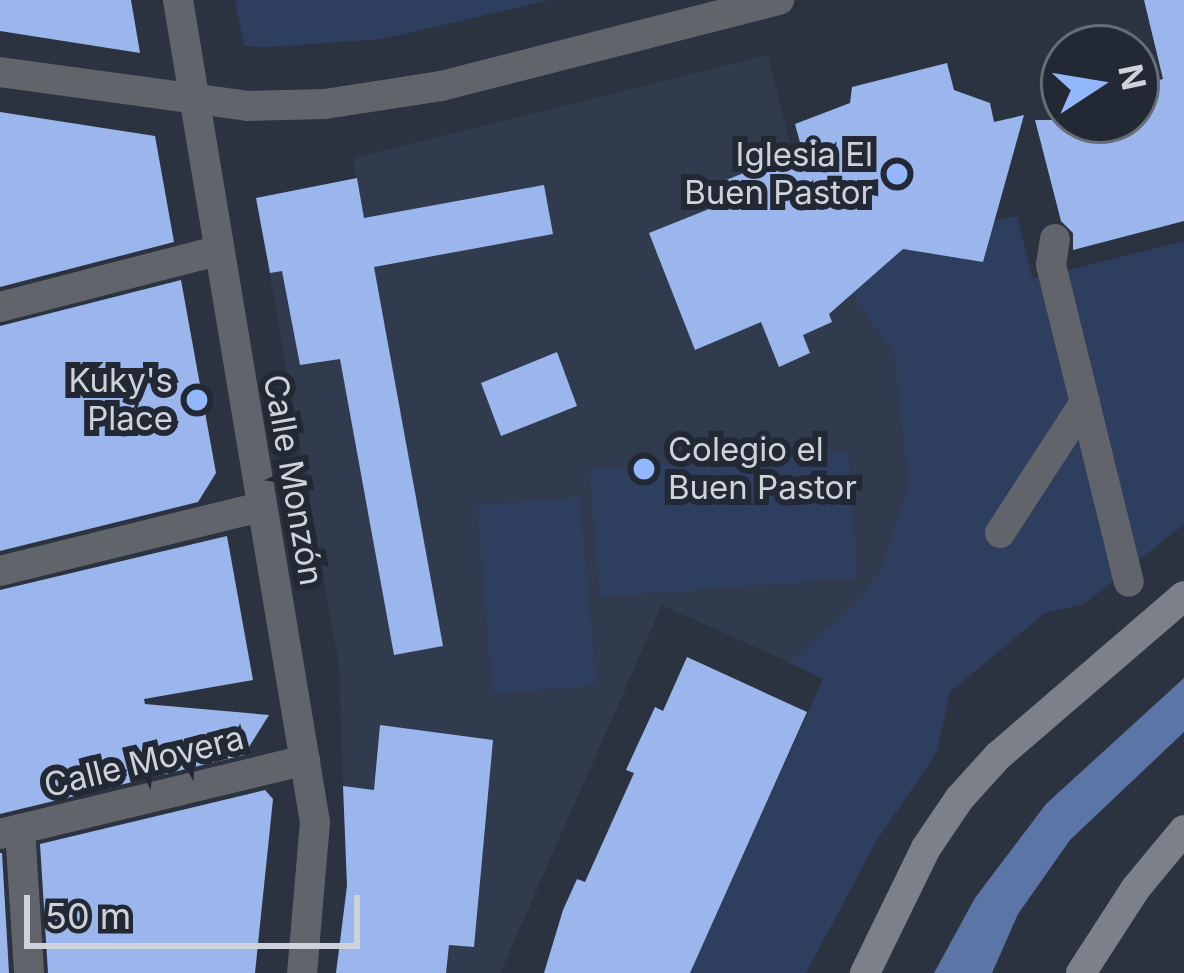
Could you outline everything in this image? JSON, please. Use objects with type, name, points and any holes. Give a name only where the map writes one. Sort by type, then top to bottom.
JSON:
[{"type":"street","name":"Calle Monzón","points":[[178,0],[316,838],[302,973]]},
{"type":"street","points":[[0,72],[277,106],[391,96],[779,0]]},
{"type":"street","points":[[0,307],[217,251]]},
{"type":"street","points":[[1059,255],[1082,344],[1085,402],[1129,581]]},
{"type":"street","points":[[1000,533],[1085,402]]},
{"type":"street","points":[[0,571],[261,506]]},
{"type":"street","points":[[865,973],[926,848],[958,799],[1031,726],[1184,596]]},
{"type":"street","name":"Calle Movera","points":[[10,831],[304,760]]},
{"type":"street","points":[[1081,973],[1136,888],[1184,830]]},
{"type":"street","points":[[10,831],[29,973]]},
{"type":"shaded area","points":[[235,0],[550,0],[383,39],[268,47],[244,46]]},
{"type":"shaded area","name":"Colegio el Buen Pastor","points":[[768,55],[799,181],[852,293],[903,249],[982,262],[994,221],[1017,216],[1060,390],[823,678],[662,605],[500,973],[336,973],[347,886],[339,665],[256,198],[356,178],[353,158]]},
{"type":"shaded area","points":[[1017,216],[1033,279],[1184,241],[1184,524],[1084,604],[1045,613],[950,692],[937,752],[877,840],[806,973],[690,973],[823,679],[790,663],[858,601],[881,570],[909,485],[894,353],[852,294],[903,249],[982,262],[994,221]]},
{"type":"shaded area","points":[[848,451],[857,578],[600,597],[590,469]]},
{"type":"shaded area","points":[[579,497],[596,685],[493,694],[477,505]]},
{"type":"shaded area","points":[[1184,678],[1184,732],[1070,840],[1018,914],[992,973],[934,973],[975,898],[1046,804]]},
{"type":"building","points":[[0,0],[131,0],[140,53],[0,31]]},
{"type":"building","points":[[1144,0],[1184,0],[1184,221],[1073,250],[1073,233],[1061,221],[1041,144],[1160,144],[1160,24],[1150,24]]},
{"type":"building","points":[[947,63],[954,90],[990,103],[994,122],[1024,115],[983,262],[903,249],[829,314],[832,322],[803,335],[810,353],[779,367],[761,322],[695,350],[649,233],[724,203],[716,184],[802,150],[795,124],[850,103],[852,87]]},
{"type":"building","points":[[0,112],[155,136],[174,242],[0,287]]},
{"type":"building","points":[[357,178],[364,218],[544,185],[553,234],[374,267],[443,646],[394,655],[340,359],[300,365],[282,271],[270,273],[256,198]]},
{"type":"building","points":[[181,280],[216,473],[198,502],[0,551],[0,326]]},
{"type":"building","points":[[557,352],[577,406],[501,436],[481,383]]},
{"type":"building","points":[[227,536],[253,680],[144,699],[145,704],[269,715],[244,755],[0,814],[0,590]]},
{"type":"building","points":[[687,657],[807,712],[690,973],[544,973],[563,910],[577,879],[585,882],[634,773],[626,770],[655,707],[663,711]]},
{"type":"building","points":[[380,725],[493,740],[474,947],[449,945],[446,973],[336,973],[347,886],[343,786],[374,790]]},
{"type":"building","points":[[265,790],[273,799],[255,973],[48,973],[40,844]]},
{"type":"building","points":[[2,853],[9,973],[0,973]]},
{"type":"place","name":"Iglesia El Buen Pastor","points":[[897,174]]},
{"type":"place","name":"Kuky's Place","points":[[197,400]]},
{"type":"place","name":"Colegio el Buen Pastor","points":[[644,469]]}]
